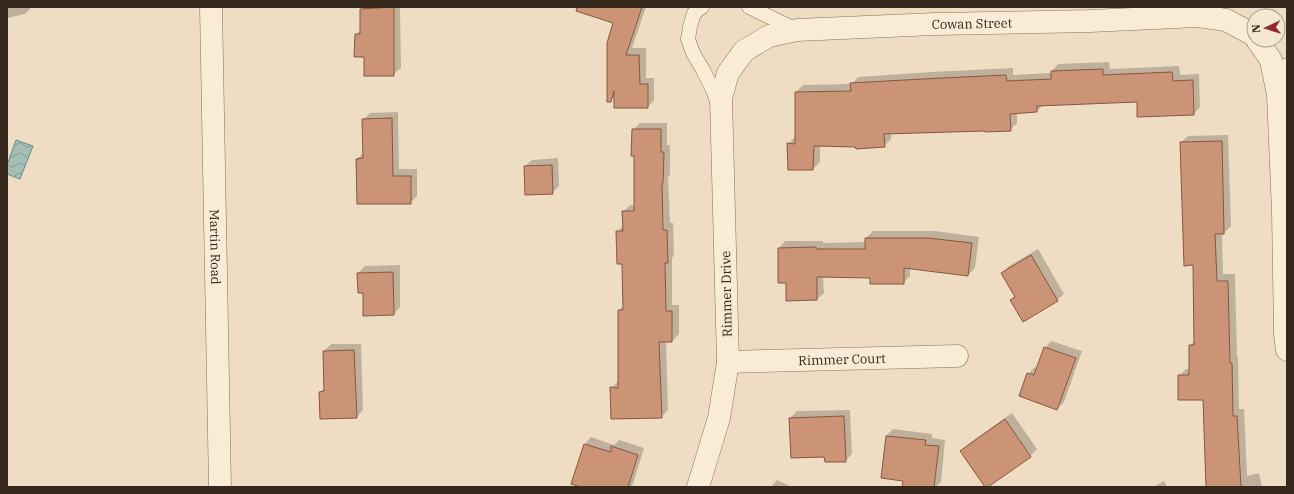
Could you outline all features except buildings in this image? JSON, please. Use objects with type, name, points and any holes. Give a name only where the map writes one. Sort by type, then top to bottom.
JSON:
[{"type":"street","name":"Martin Road","points":[[211,7],[220,487]]},
{"type":"street","name":"Cowan Street","points":[[721,106],[728,72],[744,51],[768,36],[797,30],[915,25],[1090,21],[1198,16],[1226,20],[1246,31]]},
{"type":"street","points":[[1263,48],[1271,60],[1278,94],[1283,211],[1285,334],[1287,350]]},
{"type":"street","name":"Rimmer Drive","points":[[698,487],[719,418],[728,362],[721,106]]},
{"type":"street","name":"Rimmer Court","points":[[728,362],[957,356]]},
{"type":"lane","points":[[702,7],[694,13],[688,39],[693,53],[721,106]]},
{"type":"lane","points":[[749,7],[797,30]]},
{"type":"lane","points":[[1198,16],[1215,12],[1224,7]]},
{"type":"lane","points":[[1278,94],[1281,80],[1287,65]]},
{"type":"water","points":[[16,140],[33,146],[20,179],[7,174],[7,165]]}]
